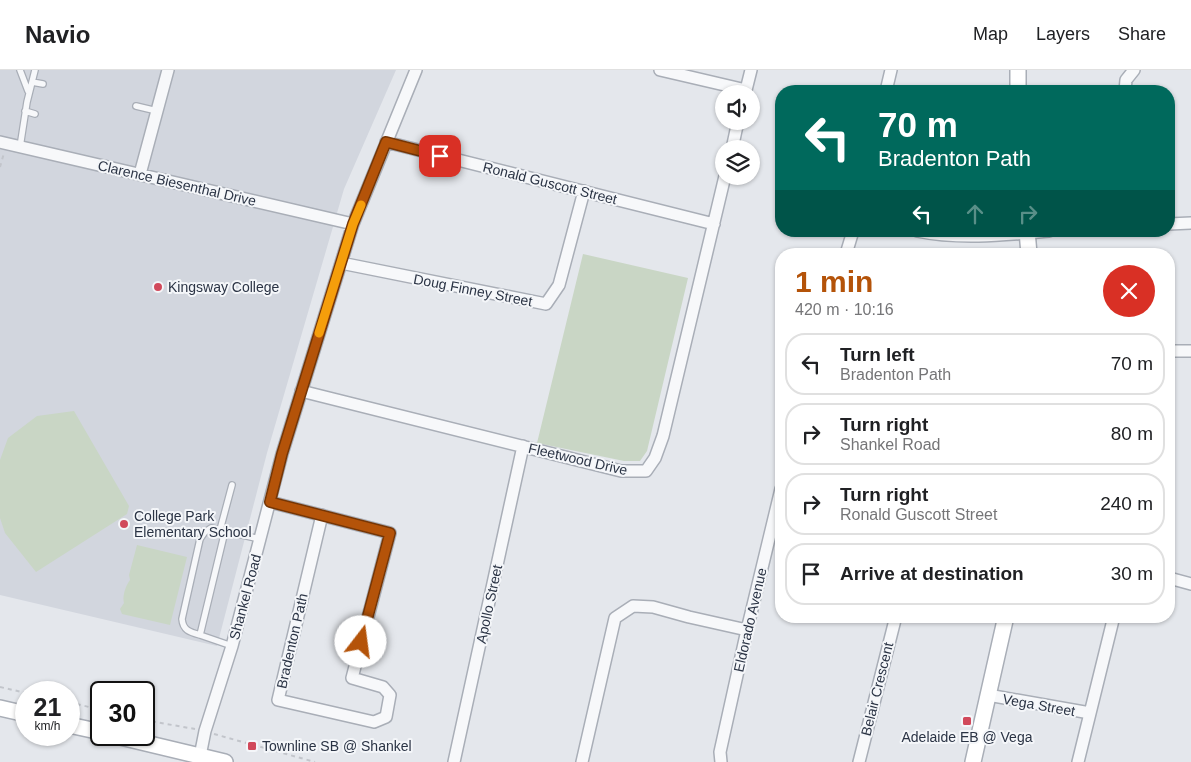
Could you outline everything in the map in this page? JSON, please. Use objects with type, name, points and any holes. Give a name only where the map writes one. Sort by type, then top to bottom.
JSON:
[{"type":"main road","points":[[1018,70],[1018,85]]},
{"type":"main road","points":[[973,762],[1004,623]]},
{"type":"main road","points":[[0,708],[15,711]]},
{"type":"main road","points":[[155,745],[225,762]]},
{"type":"street","points":[[140,174],[168,70]]},
{"type":"street","name":"Shankel Road","points":[[200,756],[232,646],[282,454],[353,224],[416,70]]},
{"type":"street","points":[[660,70],[719,85]]},
{"type":"street","points":[[748,85],[751,70]]},
{"type":"street","points":[[887,85],[891,70]]},
{"type":"street","points":[[1126,85],[1126,80],[1134,70]]},
{"type":"street","name":"Ronald Guscott Street","points":[[386,142],[714,224]]},
{"type":"street","name":"Clarence Biesenthal Drive","points":[[3,143],[353,224]]},
{"type":"street","name":"Fleetwood Drive","points":[[301,391],[621,471],[646,471],[655,458],[663,436],[723,185]]},
{"type":"street","name":"Doug Finney Street","points":[[341,263],[546,304],[559,285],[584,191]]},
{"type":"street","points":[[1175,224],[1191,223]]},
{"type":"street","points":[[1175,351],[1191,351]]},
{"type":"street","name":"Apollo Street","points":[[454,762],[523,446]]},
{"type":"street","name":"Bradenton Path","points":[[270,502],[322,515],[390,533],[352,678],[383,687],[390,695],[386,717],[374,722],[278,700],[322,515]]},
{"type":"street","name":"Eldorado Avenue","points":[[721,757],[747,630],[775,514]]},
{"type":"street","points":[[1175,580],[1191,584]]},
{"type":"street","points":[[582,762],[615,618],[633,606],[653,607],[747,630]]},
{"type":"street","name":"Belair Crescent","points":[[859,762],[894,623]]},
{"type":"street","points":[[1078,762],[1112,623]]},
{"type":"street","name":"Vega Street","points":[[988,696],[1090,714]]},
{"type":"lane","points":[[20,70],[26,84],[28,97]]},
{"type":"lane","points":[[20,147],[25,111],[35,70]]},
{"type":"lane","points":[[32,82],[43,84]]},
{"type":"lane","points":[[136,106],[157,111]]},
{"type":"lane","points":[[25,111],[35,114]]},
{"type":"lane","points":[[200,635],[232,485]]},
{"type":"lane","points":[[232,646],[188,632],[182,626],[182,618],[200,539],[211,528],[260,539]]},
{"type":"path","points":[[0,167],[3,143]]},
{"type":"path","points":[[0,687],[15,690]]},
{"type":"path","points":[[155,722],[206,732],[315,762]]},
{"type":"shaded area","name":"Kingsway College","points":[[0,70],[396,70],[344,189],[267,453],[217,646],[0,595]]},
{"type":"green space","points":[[583,254],[688,278],[647,451],[640,461],[624,461],[537,443]]},
{"type":"green space","points":[[74,411],[129,506],[127,514],[36,572],[5,533],[0,518],[0,460],[8,438],[37,416]]},
{"type":"green space","points":[[137,545],[187,557],[170,625],[122,614],[120,609],[124,603],[124,594],[130,580],[129,575]]},
{"type":"slow traffic","points":[[319,333],[353,224],[361,205]]},
{"type":"place","name":"Kingsway College","points":[[158,287]]},
{"type":"place","name":"College Park Elementary School","points":[[124,524]]},
{"type":"place","name":"Adelaide EB @ Vega","points":[[967,721]]},
{"type":"place","name":"Townline SB @ Shankel","points":[[252,746]]},
{"type":"route","points":[[361,642],[390,533],[270,502],[282,454],[353,224],[386,142],[440,156]]}]
